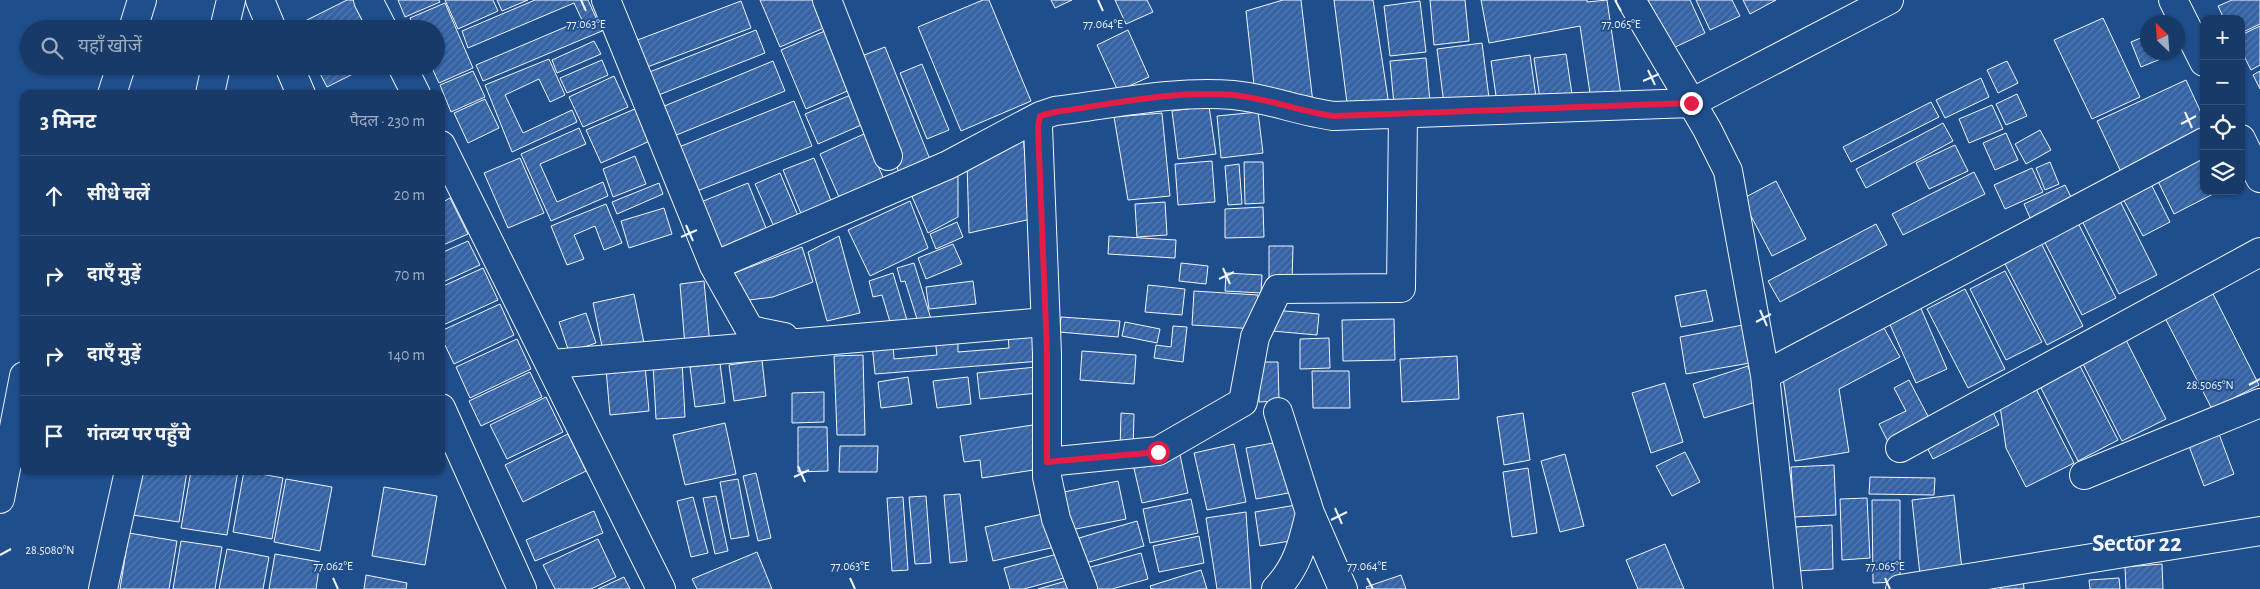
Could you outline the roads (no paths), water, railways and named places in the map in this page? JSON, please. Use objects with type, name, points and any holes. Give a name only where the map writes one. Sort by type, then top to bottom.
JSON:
[{"type":"street","points":[[136,20],[142,0]]},
{"type":"street","points":[[226,20],[231,0]]},
{"type":"street","points":[[260,0],[268,20]]},
{"type":"street","points":[[368,0],[378,20]]},
{"type":"street","points":[[606,0],[714,266],[750,330],[810,342]]},
{"type":"street","points":[[827,0],[888,156]]},
{"type":"street","points":[[1631,0],[1707,129],[1728,171],[1765,375],[1788,589]]},
{"type":"street","points":[[714,266],[948,165],[1040,116],[1055,112],[1187,94],[1234,95],[1262,99],[1317,114],[1334,116],[1403,115],[1691,103],[1890,0]]},
{"type":"street","points":[[2173,0],[2203,60]]},
{"type":"street","points":[[113,90],[118,75]]},
{"type":"street","points":[[211,90],[214,75]]},
{"type":"street","points":[[293,75],[299,90]]},
{"type":"street","points":[[406,75],[414,90]]},
{"type":"street","points":[[1047,462],[1158,452],[1243,402],[1255,336],[1278,290],[1401,288],[1403,115]]},
{"type":"street","points":[[1040,116],[1038,127],[1045,322],[1047,477],[1056,519],[1083,589]]},
{"type":"street","points":[[1765,375],[2200,144]]},
{"type":"street","points":[[2245,146],[2260,178]]},
{"type":"street","points":[[445,153],[552,364],[661,589]]},
{"type":"street","points":[[1900,448],[2260,252]]},
{"type":"street","points":[[552,364],[1045,322]]},
{"type":"street","points":[[0,499],[20,396]]},
{"type":"street","points":[[2084,475],[2260,403]]},
{"type":"street","points":[[1278,412],[1310,512],[1343,589]]},
{"type":"street","points":[[445,425],[450,446],[522,589]]},
{"type":"street","points":[[104,589],[128,475]]},
{"type":"street","points":[[1276,589],[1288,577],[1300,553],[1310,512]]},
{"type":"street","points":[[1900,589],[2260,531]]},
{"type":"district","name":"Sector 22","points":[[2137,543]]}]
